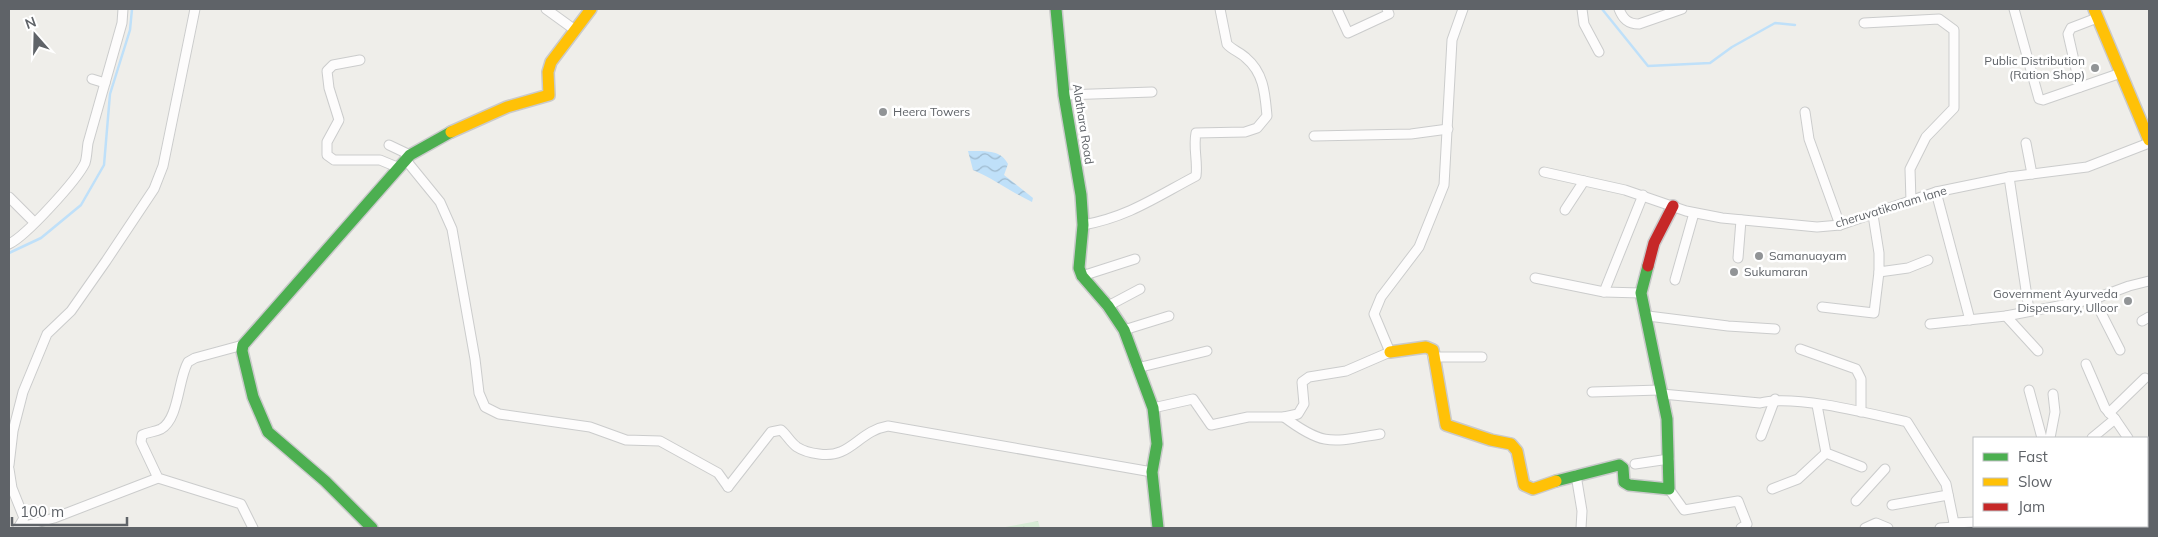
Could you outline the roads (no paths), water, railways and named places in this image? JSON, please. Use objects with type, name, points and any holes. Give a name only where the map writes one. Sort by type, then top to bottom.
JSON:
[{"type":"street","points":[[9,244],[34,222],[65,190],[85,162],[122,23],[123,9]]},
{"type":"street","points":[[9,465],[13,431],[23,392],[47,334],[71,311],[154,189],[163,166],[195,9]]},
{"type":"street","points":[[546,9],[575,30]]},
{"type":"street","points":[[372,528],[325,481],[276,441],[268,432],[253,397],[242,351],[243,345],[404,160],[432,141],[494,112],[549,96],[548,72],[551,62],[591,9]]},
{"type":"street","name":"Alathara Road","points":[[1056,9],[1064,94],[1081,195],[1083,225],[1079,268],[1082,276]]},
{"type":"street","points":[[1083,225],[1102,222],[1146,205],[1196,176],[1198,161],[1194,146],[1196,133],[1244,132],[1257,128],[1267,116],[1262,82],[1257,71],[1246,58],[1227,44],[1220,9]]},
{"type":"street","points":[[1337,9],[1348,33],[1389,14],[1387,9]]},
{"type":"street","points":[[1390,352],[1374,314],[1382,297],[1419,247],[1444,185],[1452,40],[1463,9]]},
{"type":"street","points":[[1582,9],[1584,24],[1599,52]]},
{"type":"street","points":[[1619,9],[1624,19],[1633,24],[1646,23],[1666,12],[1682,9]]},
{"type":"street","points":[[2014,9],[2039,99],[2043,100],[2121,73]]},
{"type":"street","points":[[2080,87],[2068,34],[2071,28],[2095,13],[2149,142]]},
{"type":"street","points":[[1864,23],[1939,19],[1954,30],[1954,108],[1926,137],[1910,169],[1911,200]]},
{"type":"street","points":[[360,60],[332,65],[327,71],[329,88],[339,120],[327,142],[327,155],[334,160],[404,160]]},
{"type":"street","points":[[92,79],[105,83]]},
{"type":"street","points":[[1064,94],[1152,92]]},
{"type":"street","points":[[1805,112],[1809,139],[1840,225]]},
{"type":"street","points":[[1314,136],[1411,134],[1448,129]]},
{"type":"street","name":"cheruvatikonam lane","points":[[1544,172],[1643,195],[1694,213],[1798,227],[1840,225],[1936,192],[2009,177],[2087,167],[2149,142]]},
{"type":"street","points":[[2026,143],[2032,174]]},
{"type":"street","points":[[389,144],[440,202],[452,229],[475,359],[479,393],[485,407],[491,412],[590,427],[626,440],[660,441],[718,473],[728,488],[772,432],[780,430],[790,442],[806,452],[835,455],[848,450],[868,432],[888,426],[1152,472]]},
{"type":"street","points":[[2009,177],[2029,310]]},
{"type":"street","points":[[1565,210],[1584,181]]},
{"type":"street","points":[[1936,192],[1970,320]]},
{"type":"street","points":[[1604,292],[1643,195]]},
{"type":"street","points":[[9,197],[34,222]]},
{"type":"street","points":[[1673,206],[1654,242],[1641,293],[1648,316],[1667,419],[1669,489],[1684,510],[1738,501],[1747,524],[1741,528]]},
{"type":"street","points":[[1675,280],[1694,213]]},
{"type":"street","points":[[1822,307],[1874,313],[1879,272],[1879,253],[1873,215]]},
{"type":"street","points":[[1738,258],[1741,220]]},
{"type":"street","points":[[1135,259],[1082,276],[1108,306],[1124,330],[1153,408],[1156,444],[1152,472],[1158,528]]},
{"type":"street","points":[[1879,272],[1908,268],[1928,260]]},
{"type":"street","points":[[1535,278],[1604,292],[1641,293]]},
{"type":"street","points":[[1930,324],[2006,316],[2029,310],[2094,299],[2149,281]]},
{"type":"street","points":[[1108,306],[1140,289]]},
{"type":"street","points":[[2094,299],[2120,350]]},
{"type":"street","points":[[1124,330],[1169,316]]},
{"type":"street","points":[[1648,316],[1720,325],[1775,329]]},
{"type":"street","points":[[2006,316],[2038,351]]},
{"type":"street","points":[[158,478],[140,442],[141,438],[142,435],[158,431],[167,424],[178,398],[188,362],[200,356],[243,345]]},
{"type":"street","points":[[1153,408],[1192,399],[1211,425],[1248,417],[1284,417],[1298,414],[1304,404],[1302,382],[1308,377],[1346,371],[1390,352],[1426,347],[1432,350],[1434,357],[1446,425],[1491,440],[1511,444],[1517,451],[1524,485],[1528,488],[1534,489],[1576,475],[1620,465],[1623,468],[1624,482],[1629,485],[1669,489]]},
{"type":"street","points":[[1800,349],[1856,368],[1861,378],[1861,412]]},
{"type":"street","points":[[1137,368],[1207,351]]},
{"type":"street","points":[[1434,357],[1482,357]]},
{"type":"street","points":[[2086,364],[2112,416],[2127,437]]},
{"type":"street","points":[[2093,437],[2145,378]]},
{"type":"street","points":[[2029,390],[2042,437]]},
{"type":"street","points":[[1592,392],[1661,392],[1760,403],[1775,399],[1861,412],[1907,422],[1946,484],[1955,526]]},
{"type":"street","points":[[2050,437],[2055,412],[2053,394]]},
{"type":"street","points":[[1761,436],[1775,399]]},
{"type":"street","points":[[1817,405],[1826,453]]},
{"type":"street","points":[[1284,417],[1316,438],[1329,441],[1380,434]]},
{"type":"street","points":[[1826,453],[1862,467]]},
{"type":"street","points":[[1772,489],[1798,479],[1826,453]]},
{"type":"street","points":[[1635,464],[1669,459]]},
{"type":"street","points":[[9,469],[12,488],[24,518],[18,528]]},
{"type":"street","points":[[1856,501],[1884,469]]},
{"type":"street","points":[[1576,475],[1582,512],[1581,528]]},
{"type":"street","points":[[18,528],[54,518],[158,478],[241,504],[253,528]]},
{"type":"street","points":[[1892,505],[1948,495]]},
{"type":"street","points":[[1940,528],[1973,522]]},
{"type":"street","points":[[1865,528],[1876,524],[1888,528]]},
{"type":"water","points":[[968,151],[996,153],[1005,159],[1008,164],[1004,175],[1033,198],[1032,202],[973,170]]},
{"type":"waterway","points":[[9,253],[41,238],[81,205],[104,165],[110,94],[130,30],[132,9]]},
{"type":"waterway","points":[[1602,9],[1648,66],[1710,63],[1732,47],[1775,23],[1795,25]]},
{"type":"place","name":"Public Distribution (Ration Shop)","points":[[2095,68]]},
{"type":"place","name":"Heera Towers","points":[[883,112]]},
{"type":"place","name":"Samanuayam","points":[[1759,256]]},
{"type":"place","name":"Sukumaran","points":[[1734,272]]},
{"type":"place","name":"Government Ayurveda Dispensary, Ulloor","points":[[2128,301]]}]
